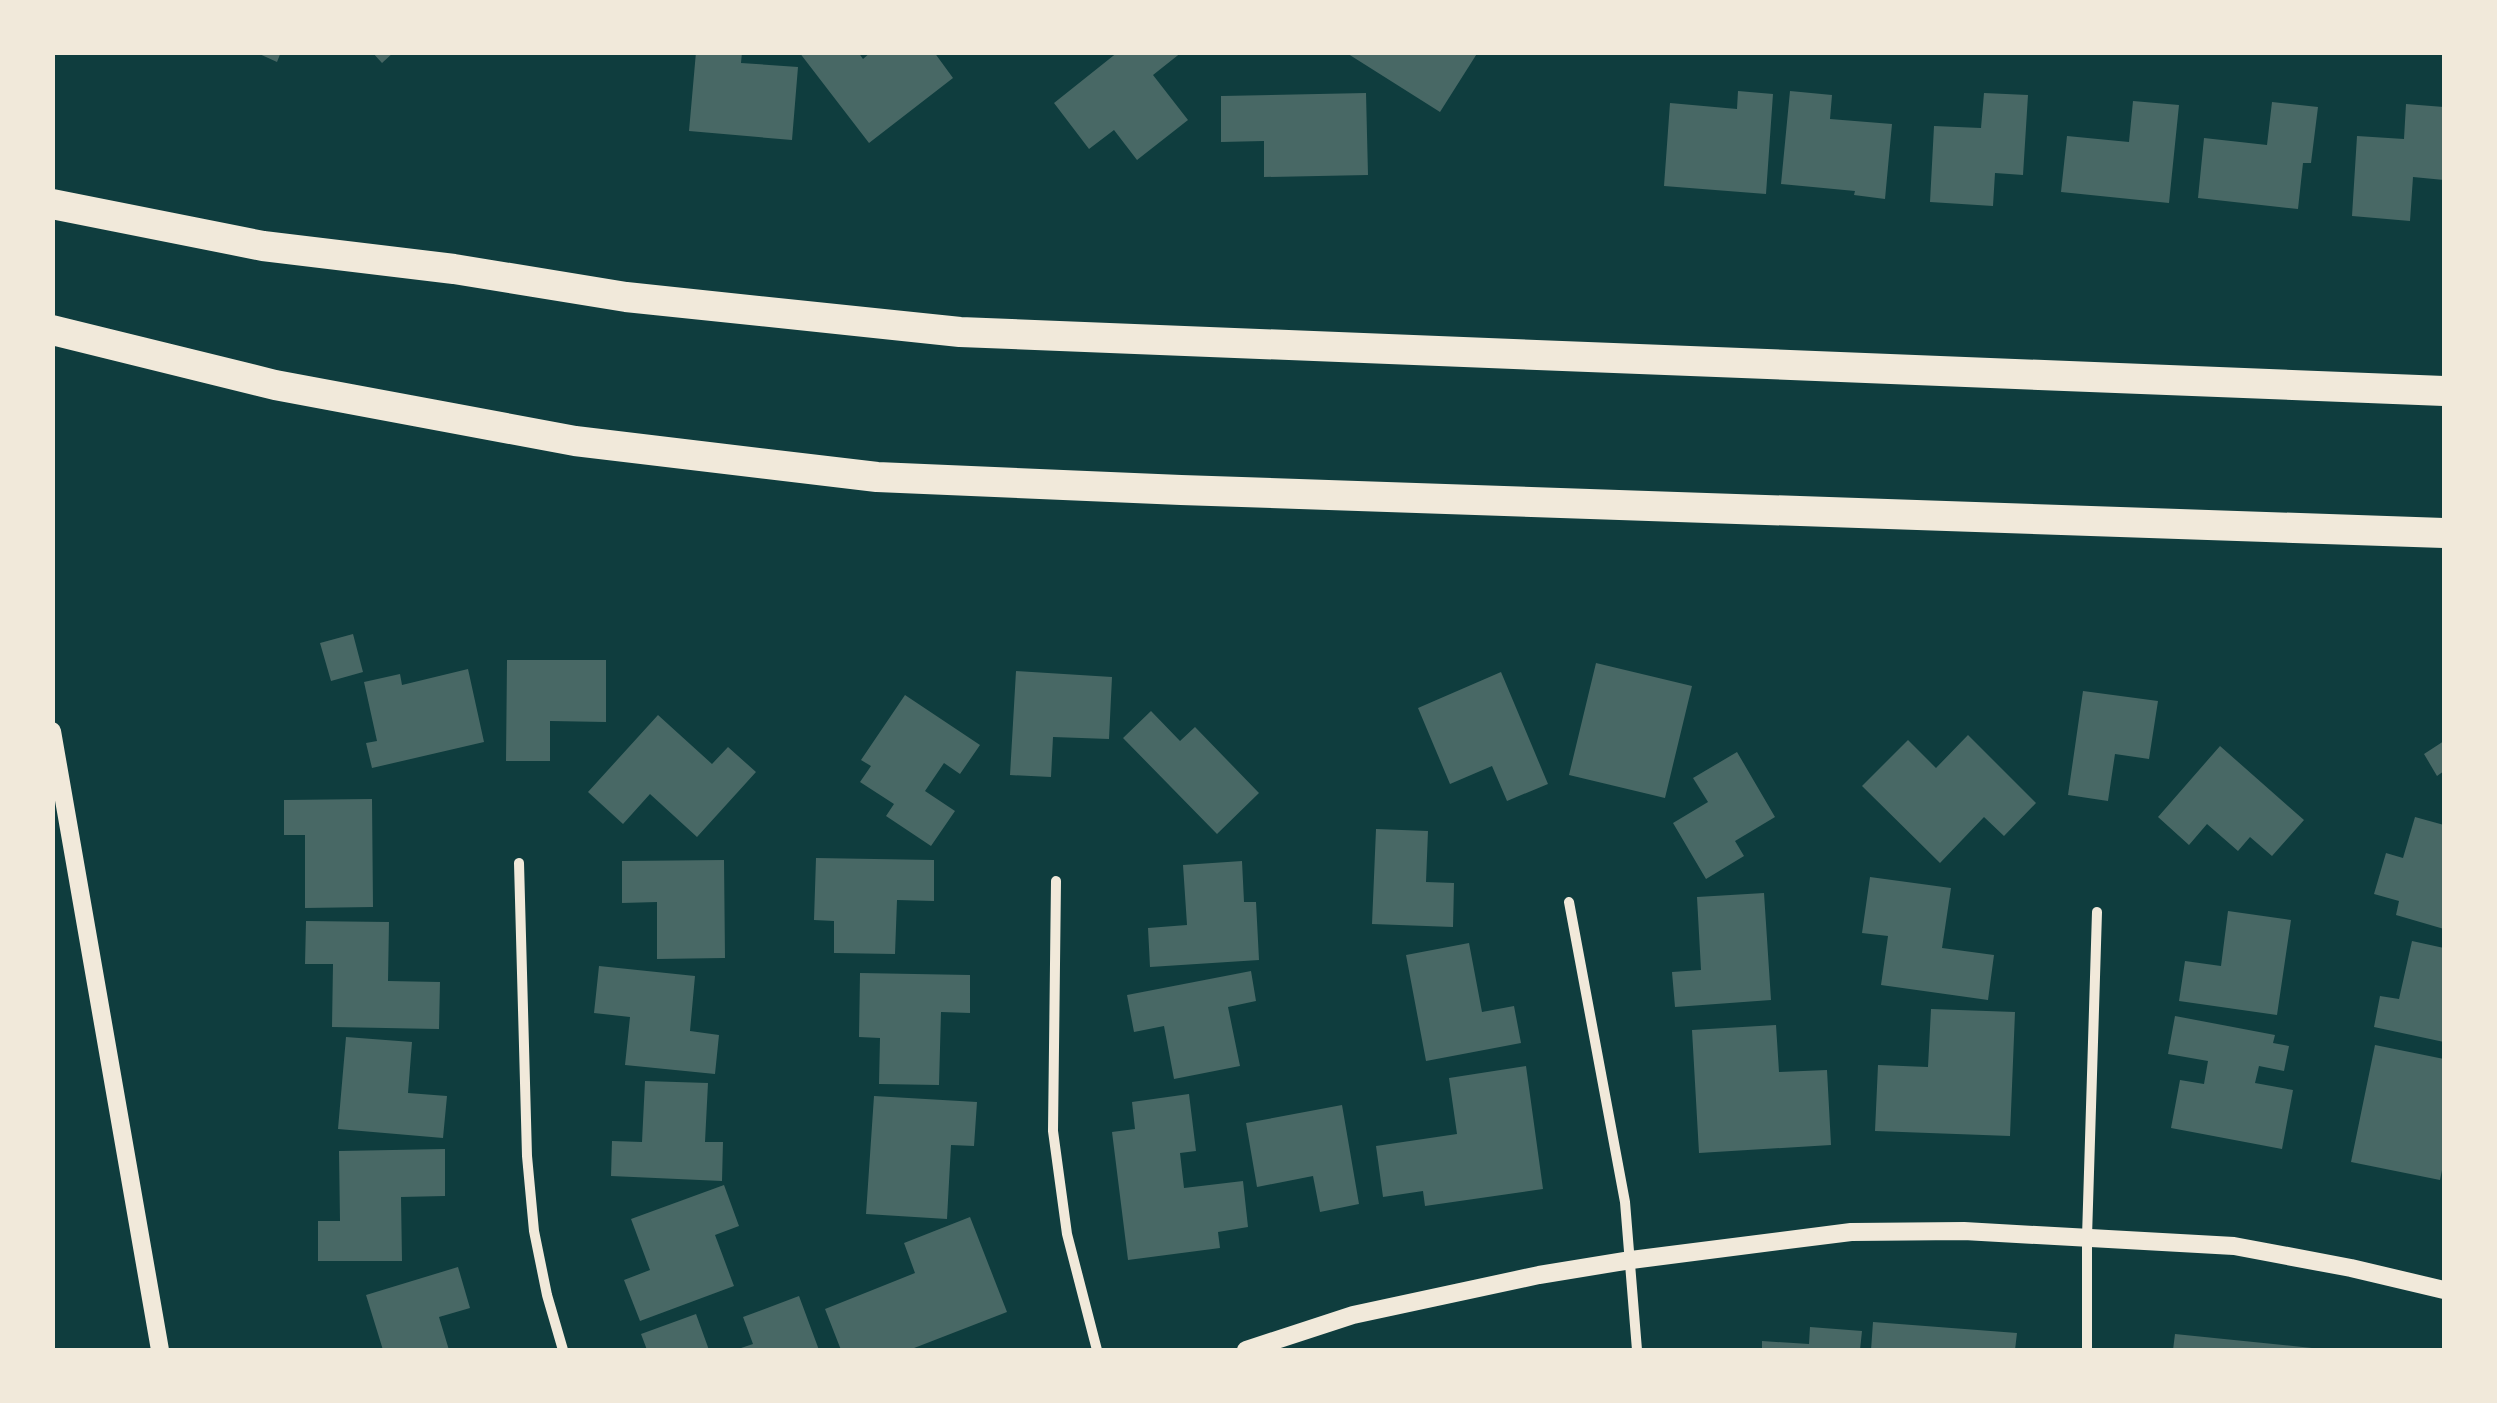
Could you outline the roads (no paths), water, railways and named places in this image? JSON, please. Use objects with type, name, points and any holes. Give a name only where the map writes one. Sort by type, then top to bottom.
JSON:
[{"type":"highway","points":[[52,204],[263,246],[454,268],[626,298],[960,332],[2444,391]]},
{"type":"highway","points":[[52,330],[275,385],[575,442],[877,477],[2444,532]]},
{"type":"street","points":[[52,731],[160,1350]]},
{"type":"street","points":[[518,863],[527,1156],[534,1232],[564,1350]]},
{"type":"street","points":[[1056,880],[1053,1131],[1066,1234],[1097,1350]]},
{"type":"street","points":[[1569,902],[1626,1202],[1637,1350]]},
{"type":"street","points":[[2087,1350],[2097,912]]},
{"type":"street","points":[[1246,1350],[1353,1315],[1539,1276],[1851,1232],[1964,1232],[2234,1246],[2444,1290]]}]
